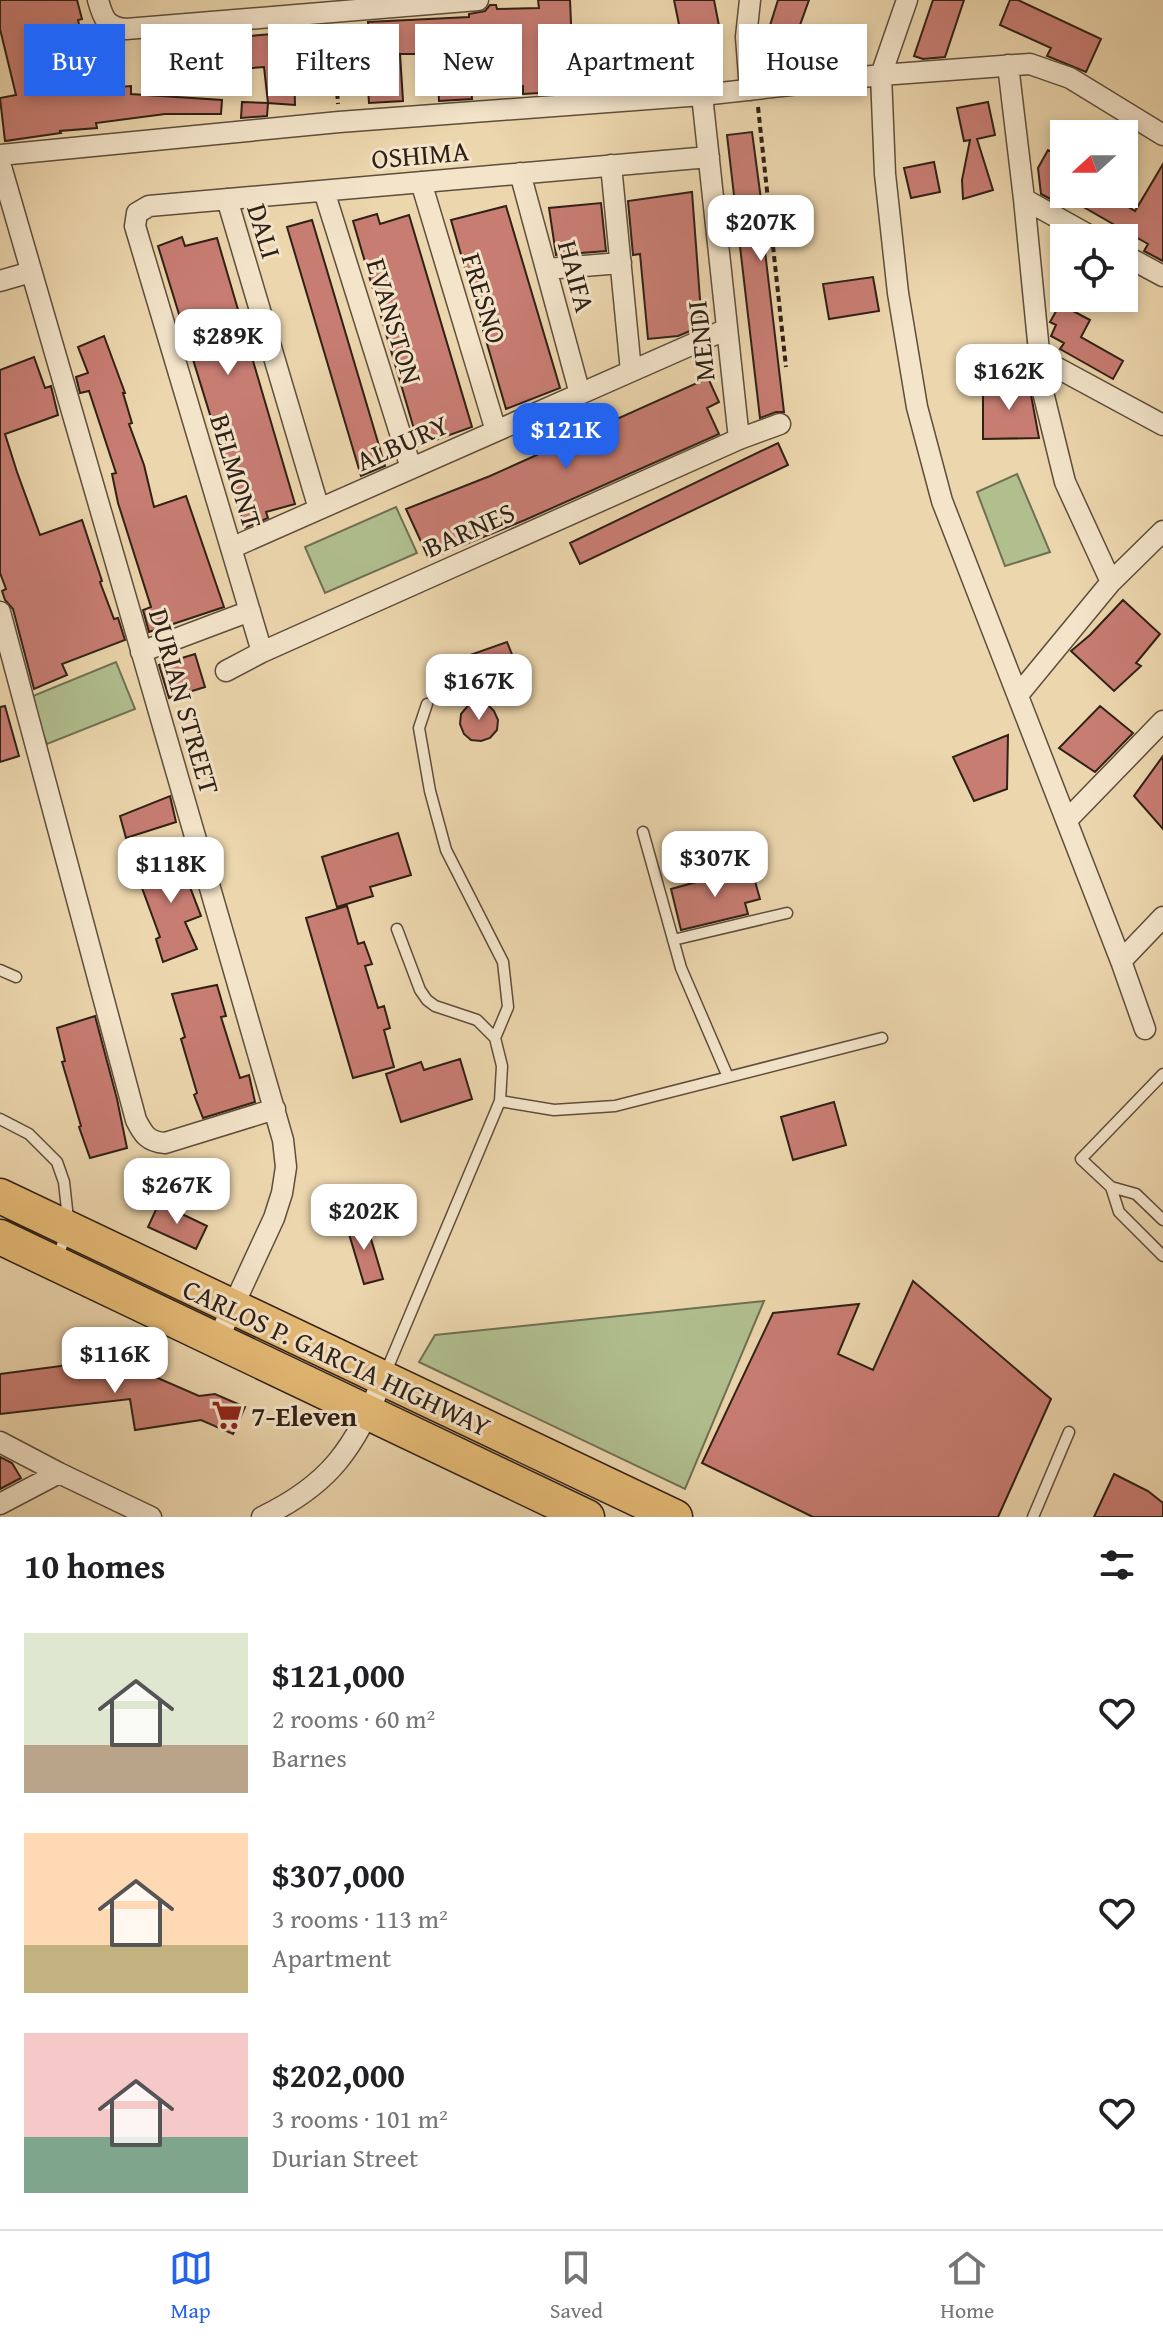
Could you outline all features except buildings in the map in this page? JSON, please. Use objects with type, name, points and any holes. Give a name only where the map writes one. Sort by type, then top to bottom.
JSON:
[{"type":"highway","name":"CARLOS P. GARCIA HIGHWAY","points":[[0,1196],[675,1517]]},
{"type":"highway","name":"CARLOS P. GARCIA HIGHWAY","points":[[0,1237],[587,1517]]},
{"type":"street","points":[[98,0],[105,21],[110,26],[126,29],[478,0]]},
{"type":"street","points":[[747,24],[750,0]]},
{"type":"street","points":[[907,0],[881,75],[885,174],[898,293],[917,407],[942,501],[1145,1029]]},
{"type":"street","points":[[867,77],[1030,64],[1051,69],[1087,87],[1163,135]]},
{"type":"street","points":[[1008,65],[1043,392],[1049,423],[1065,482],[1111,582]]},
{"type":"street","points":[[0,155],[339,122],[689,96]]},
{"type":"street","name":"MENDI","points":[[702,96],[739,439]]},
{"type":"street","name":"OSHIMA","points":[[137,213],[149,206],[709,157]]},
{"type":"street","name":"DURIAN STREET","points":[[0,163],[283,1140],[286,1167],[274,1218],[217,1341]]},
{"type":"street","points":[[611,165],[631,371]]},
{"type":"street","name":"HAIFA","points":[[520,173],[580,394]]},
{"type":"street","name":"FRESNO","points":[[421,182],[496,431]]},
{"type":"street","name":"EVANSTON","points":[[324,191],[411,468]]},
{"type":"street","name":"DALI","points":[[227,199],[319,509]]},
{"type":"street","points":[[1024,199],[1069,224]]},
{"type":"street","name":"BELMONT","points":[[137,213],[135,226],[262,652]]},
{"type":"street","points":[[546,269],[621,263]]},
{"type":"street","points":[[1138,263],[1163,276]]},
{"type":"street","points":[[0,281],[31,272]]},
{"type":"street","name":"ALBURY","points":[[231,548],[727,329]]},
{"type":"street","points":[[1041,359],[1163,425]]},
{"type":"street","name":"BARNES","points":[[226,671],[262,652],[739,439],[780,424]]},
{"type":"street","points":[[1018,695],[1111,582],[1163,531]]},
{"type":"street","points":[[141,652],[250,611]]},
{"type":"street","points":[[0,612],[136,1120],[143,1134],[148,1139],[165,1143],[275,1109]]},
{"type":"street","points":[[1067,820],[1163,721]]},
{"type":"street","points":[[1121,961],[1163,917]]},
{"type":"street","points":[[262,1517],[301,1496],[334,1467],[368,1414],[383,1379]]},
{"type":"street","points":[[0,1442],[151,1517]]},
{"type":"street","points":[[0,1504],[59,1473]]},
{"type":"lane","points":[[427,704],[419,728],[430,791],[446,850],[503,962],[508,1007],[495,1038]]},
{"type":"lane","points":[[643,832],[681,968],[728,1077]]},
{"type":"lane","points":[[673,940],[787,913]]},
{"type":"lane","points":[[383,1379],[500,1101],[502,1066],[495,1038],[477,1020],[435,1006],[427,1000],[420,990],[397,929]]},
{"type":"lane","points":[[0,970],[16,977]]},
{"type":"lane","points":[[500,1101],[554,1110],[615,1106],[882,1038]]},
{"type":"lane","points":[[1163,1074],[1081,1159],[1111,1187],[1136,1194],[1163,1220]]},
{"type":"lane","points":[[0,1119],[29,1134],[57,1162],[64,1182],[69,1228],[54,1264]]},
{"type":"lane","points":[[1111,1187],[1119,1212],[1163,1256]]},
{"type":"lane","points":[[1033,1517],[1069,1432]]},
{"type":"path","points":[[331,12],[339,122]]},
{"type":"path","points":[[754,96],[786,367]]},
{"type":"green space","points":[[1017,474],[1050,552],[1005,566],[977,492]]},
{"type":"green space","points":[[396,507],[417,553],[325,593],[305,547]]},
{"type":"green space","points":[[116,662],[135,709],[47,744],[28,698]]},
{"type":"green space","points":[[764,1301],[685,1489],[419,1362],[435,1335]]},
{"type":"place","name":"7-Eleven","points":[[227,1415]]}]
